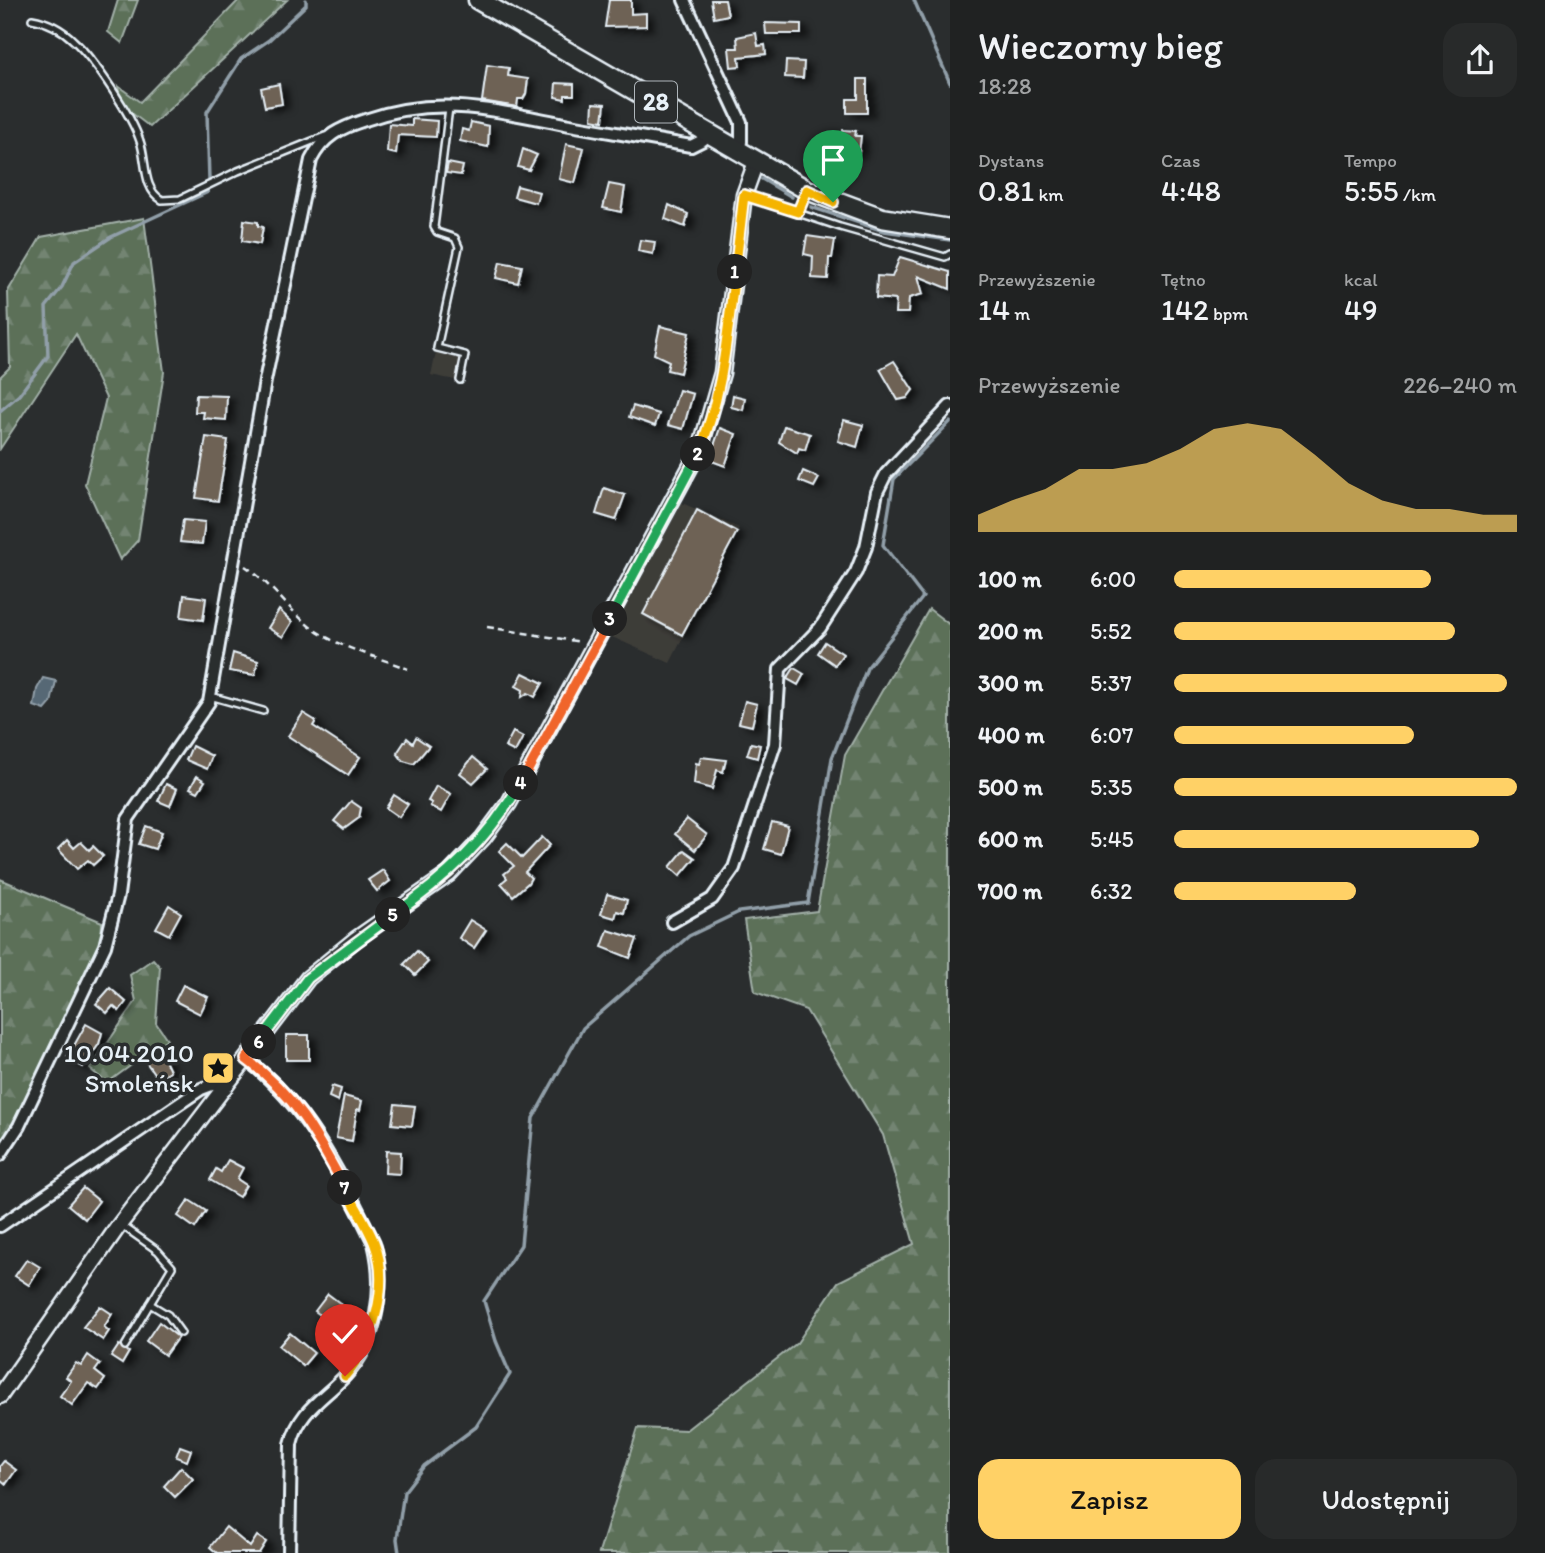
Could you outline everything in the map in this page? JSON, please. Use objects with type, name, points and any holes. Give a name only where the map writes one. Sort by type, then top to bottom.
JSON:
[{"type":"main road","name":"28","points":[[478,0],[807,190],[882,218],[950,229]]},
{"type":"street","points":[[684,0],[741,122],[741,142],[736,150]]},
{"type":"street","points":[[0,1155],[19,1126],[105,946],[118,895],[128,819],[141,795],[204,712],[210,696],[265,381],[296,222],[311,160],[328,135],[384,113],[450,105],[497,110],[691,146],[703,140],[708,132]]},
{"type":"street","points":[[0,1396],[120,1224],[308,978],[356,939],[430,889],[483,838],[520,784],[688,477],[713,413],[723,363],[744,195],[756,162]]},
{"type":"street","points":[[672,922],[712,899],[734,869],[775,744],[780,669],[820,628],[856,572],[866,547],[877,492],[886,474],[950,406]]},
{"type":"street","points":[[246,1059],[286,1092],[315,1131],[374,1243],[379,1262],[377,1302],[366,1346],[345,1376],[309,1408],[294,1431],[291,1444],[289,1553]]},
{"type":"street","points":[[0,1226],[201,1089],[217,1083],[226,1084]]},
{"type":"lane","points":[[32,19],[49,22],[61,30],[88,58],[131,121],[145,156],[151,191],[162,200],[180,199],[238,170],[328,135]]},
{"type":"lane","points":[[450,105],[434,227],[437,232],[455,238],[459,247],[438,348],[466,355],[460,380]]},
{"type":"lane","points":[[798,212],[807,190]]},
{"type":"lane","points":[[744,195],[948,257]]},
{"type":"lane","points":[[210,696],[263,711]]},
{"type":"lane","points":[[120,1224],[159,1251],[172,1267],[125,1346]]},
{"type":"lane","points":[[150,1304],[168,1315],[181,1333]]},
{"type":"path","points":[[235,563],[258,575],[310,627],[328,637],[408,669]]},
{"type":"path","points":[[487,627],[597,644]]},
{"type":"shaded area","points":[[436,353],[460,359],[455,380],[431,375]]},
{"type":"shaded area","points":[[682,503],[739,528],[670,663],[610,636]]},
{"type":"green space","points":[[118,0],[138,0],[122,43],[108,32]]},
{"type":"green space","points":[[239,0],[287,0],[150,127],[121,105],[118,86],[140,102]]},
{"type":"green space","points":[[144,218],[164,372],[138,540],[120,560],[85,484],[106,398],[76,334],[0,449],[0,377],[10,367],[8,291],[41,237]]},
{"type":"green space","points":[[929,609],[950,625],[950,1553],[599,1553],[638,1428],[686,1430],[797,1343],[838,1282],[914,1244],[883,1135],[806,1010],[755,992],[744,920],[817,911],[845,755]]},
{"type":"green space","points":[[0,879],[102,922],[101,946],[0,1149]]},
{"type":"green space","points":[[153,959],[160,967],[156,1023],[167,1039],[107,1083],[90,1069],[136,1001],[130,975]]},
{"type":"water","points":[[43,678],[56,681],[51,703],[45,710],[34,706],[37,689]]},
{"type":"building","points":[[609,0],[631,0],[631,14],[646,13],[646,26],[605,27]]},
{"type":"building","points":[[711,0],[725,0],[728,15],[714,18]]},
{"type":"building","points":[[765,23],[801,24],[801,34],[766,34]]},
{"type":"building","points":[[756,33],[758,46],[765,45],[766,54],[739,57],[740,66],[731,67],[729,48],[738,48],[737,37]]},
{"type":"building","points":[[786,61],[804,62],[803,78],[785,77]]},
{"type":"building","points":[[487,65],[509,68],[508,76],[528,79],[526,94],[523,99],[518,99],[517,107],[482,101]]},
{"type":"building","points":[[858,79],[867,79],[867,113],[847,113],[847,99],[858,99]]},
{"type":"building","points":[[556,83],[574,84],[574,95],[565,95],[565,99],[555,97]]},
{"type":"building","points":[[279,84],[282,104],[265,107],[261,88]]},
{"type":"building","points":[[593,103],[605,104],[603,121],[592,119]]},
{"type":"building","points":[[412,119],[437,121],[436,137],[398,135],[396,154],[387,152],[389,124],[412,126]]},
{"type":"building","points":[[471,122],[489,126],[488,147],[460,141],[462,129],[469,131]]},
{"type":"building","points":[[843,130],[856,131],[855,136],[861,136],[859,153],[841,151]]},
{"type":"building","points":[[566,144],[584,148],[575,183],[559,179]]},
{"type":"building","points":[[523,149],[537,155],[529,170],[518,167]]},
{"type":"building","points":[[448,163],[463,166],[461,175],[446,173]]},
{"type":"building","points":[[609,184],[625,187],[621,212],[603,208]]},
{"type":"building","points":[[517,186],[539,192],[536,203],[514,197]]},
{"type":"building","points":[[669,205],[688,214],[685,227],[665,219]]},
{"type":"building","points":[[244,220],[258,222],[258,226],[263,227],[260,244],[242,241]]},
{"type":"building","points":[[807,236],[835,240],[832,258],[829,258],[828,279],[812,278],[813,256],[804,254]]},
{"type":"building","points":[[640,240],[655,242],[653,254],[638,251]]},
{"type":"building","points":[[900,257],[950,272],[950,289],[918,276],[923,294],[909,298],[908,313],[895,313],[896,300],[876,298],[877,276],[892,277]]},
{"type":"building","points":[[500,262],[522,266],[518,283],[496,278]]},
{"type":"building","points":[[660,326],[689,333],[680,373],[667,370],[669,361],[654,354]]},
{"type":"building","points":[[894,361],[913,390],[907,398],[898,400],[880,369]]},
{"type":"building","points":[[679,390],[693,394],[683,429],[668,425]]},
{"type":"building","points":[[196,395],[227,396],[226,420],[203,418],[204,412],[195,412]]},
{"type":"building","points":[[733,395],[745,398],[743,410],[731,407]]},
{"type":"building","points":[[633,406],[659,414],[655,426],[629,417]]},
{"type":"building","points":[[844,420],[863,425],[857,447],[838,441]]},
{"type":"building","points":[[784,426],[810,434],[805,450],[799,448],[797,453],[779,442]]},
{"type":"building","points":[[720,428],[736,434],[725,466],[709,460]]},
{"type":"building","points":[[206,437],[228,440],[218,501],[196,498]]},
{"type":"building","points":[[803,471],[819,478],[814,487],[799,481]]},
{"type":"building","points":[[604,488],[625,495],[616,520],[596,514]]},
{"type":"building","points":[[697,510],[737,532],[682,635],[643,614]]},
{"type":"building","points":[[183,520],[205,522],[202,544],[180,542]]},
{"type":"building","points":[[184,595],[206,598],[203,620],[181,617]]},
{"type":"building","points":[[279,610],[292,622],[283,637],[268,628]]},
{"type":"building","points":[[825,642],[843,654],[835,665],[818,653]]},
{"type":"building","points":[[233,653],[258,661],[255,675],[229,671]]},
{"type":"building","points":[[794,668],[804,674],[798,685],[787,679]]},
{"type":"building","points":[[523,673],[543,683],[535,697],[528,693],[522,697],[523,690],[516,686]]},
{"type":"building","points":[[745,701],[757,704],[752,726],[739,723]]},
{"type":"building","points":[[303,713],[316,721],[313,726],[360,757],[348,775],[288,736]]},
{"type":"building","points":[[513,732],[523,737],[515,752],[505,747]]},
{"type":"building","points":[[416,737],[429,746],[414,764],[403,761],[397,753],[407,738],[413,743]]},
{"type":"building","points":[[751,743],[760,745],[757,758],[747,755]]},
{"type":"building","points":[[192,746],[212,756],[207,769],[186,760]]},
{"type":"building","points":[[473,757],[487,769],[473,783],[460,773]]},
{"type":"building","points":[[701,757],[726,760],[723,772],[717,770],[712,789],[694,784],[696,763],[699,764]]},
{"type":"building","points":[[197,776],[205,781],[198,792],[190,788]]},
{"type":"building","points":[[166,784],[177,789],[170,806],[158,801]]},
{"type":"building","points":[[436,786],[451,794],[441,812],[430,806],[432,803],[428,801]]},
{"type":"building","points":[[394,795],[408,804],[399,817],[386,808]]},
{"type":"building","points":[[351,801],[361,808],[359,818],[344,829],[334,821]]},
{"type":"building","points":[[687,819],[707,835],[695,850],[675,834]]},
{"type":"building","points":[[772,822],[788,826],[781,854],[764,849]]},
{"type":"building","points":[[146,826],[162,832],[155,849],[139,844]]},
{"type":"building","points":[[542,837],[550,845],[525,872],[531,878],[528,883],[513,896],[501,883],[507,878],[504,874],[514,866],[499,851],[507,843],[522,858]]},
{"type":"building","points":[[67,840],[74,848],[81,842],[89,850],[93,846],[103,856],[93,865],[88,860],[77,869],[58,849]]},
{"type":"building","points":[[684,850],[695,858],[680,876],[670,867]]},
{"type":"building","points":[[383,870],[390,881],[377,891],[368,880]]},
{"type":"building","points":[[607,894],[627,900],[624,913],[617,911],[615,918],[601,914]]},
{"type":"building","points":[[169,905],[181,913],[169,935],[156,928]]},
{"type":"building","points":[[470,920],[486,930],[474,948],[459,938]]},
{"type":"building","points":[[608,930],[637,939],[630,958],[602,947]]},
{"type":"building","points":[[417,951],[428,962],[415,975],[404,964]]},
{"type":"building","points":[[183,985],[208,997],[200,1014],[175,1001]]},
{"type":"building","points":[[110,988],[126,1002],[119,1011],[113,1006],[107,1013],[96,1004]]},
{"type":"building","points":[[86,1024],[102,1033],[99,1044],[83,1067],[67,1058]]},
{"type":"building","points":[[286,1035],[309,1035],[309,1060],[286,1060]]},
{"type":"building","points":[[161,1052],[170,1071],[158,1079],[146,1062]]},
{"type":"building","points":[[332,1086],[341,1089],[338,1101],[329,1097]]},
{"type":"building","points":[[344,1096],[362,1101],[360,1110],[357,1109],[352,1141],[336,1138]]},
{"type":"building","points":[[395,1104],[415,1106],[412,1126],[392,1124]]},
{"type":"building","points":[[386,1151],[401,1152],[400,1174],[385,1173]]},
{"type":"building","points":[[228,1160],[243,1168],[237,1179],[246,1185],[239,1197],[210,1180],[216,1169],[221,1172]]},
{"type":"building","points":[[83,1188],[99,1201],[85,1219],[68,1205]]},
{"type":"building","points":[[189,1200],[206,1211],[195,1228],[178,1216]]},
{"type":"building","points":[[27,1259],[40,1267],[29,1285],[15,1276]]},
{"type":"building","points":[[328,1294],[341,1304],[328,1321],[315,1311]]},
{"type":"building","points":[[100,1306],[112,1314],[104,1327],[109,1331],[103,1340],[83,1327]]},
{"type":"building","points":[[159,1322],[178,1337],[165,1355],[146,1341]]},
{"type":"building","points":[[290,1333],[314,1353],[303,1366],[279,1346]]},
{"type":"building","points":[[119,1345],[129,1352],[122,1364],[111,1357]]},
{"type":"building","points":[[88,1355],[100,1364],[95,1371],[105,1379],[98,1389],[88,1383],[72,1405],[60,1396],[71,1381],[66,1377],[76,1363],[81,1366]]},
{"type":"building","points":[[180,1446],[191,1450],[187,1461],[176,1457]]},
{"type":"building","points":[[4,1461],[16,1470],[6,1484],[0,1479],[0,1466]]},
{"type":"building","points":[[181,1467],[193,1479],[175,1497],[164,1486]]},
{"type":"building","points":[[226,1527],[250,1547],[257,1536],[266,1542],[259,1553],[217,1553],[210,1547]]},
{"type":"waterway","points":[[209,180],[207,112],[241,59],[269,40],[306,5],[306,0]]},
{"type":"waterway","points":[[914,0],[950,83]]},
{"type":"waterway","points":[[762,179],[792,197]]},
{"type":"waterway","points":[[0,411],[19,395],[48,356],[46,307],[62,287],[74,262],[111,237],[208,192]]},
{"type":"waterway","points":[[811,207],[884,231],[950,240]]},
{"type":"waterway","points":[[399,1553],[397,1539],[404,1492],[424,1466],[476,1427],[510,1374],[496,1341],[484,1301],[521,1245],[533,1118],[583,1028],[689,936],[739,912],[808,903],[832,758],[867,668],[923,597],[883,545],[894,479],[950,422]]},
{"type":"place","name":"10.04.2010 Smoleńsk","points":[[218,1068]]},
{"type":"route","points":[[345,1376],[366,1346],[372,1326],[379,1278],[379,1262],[374,1243],[315,1131],[300,1109],[271,1078],[246,1059],[308,978],[356,939],[430,889],[467,856],[502,813],[520,784],[688,477],[700,449],[713,413],[722,373],[744,195],[798,212],[807,190],[833,202]]}]
